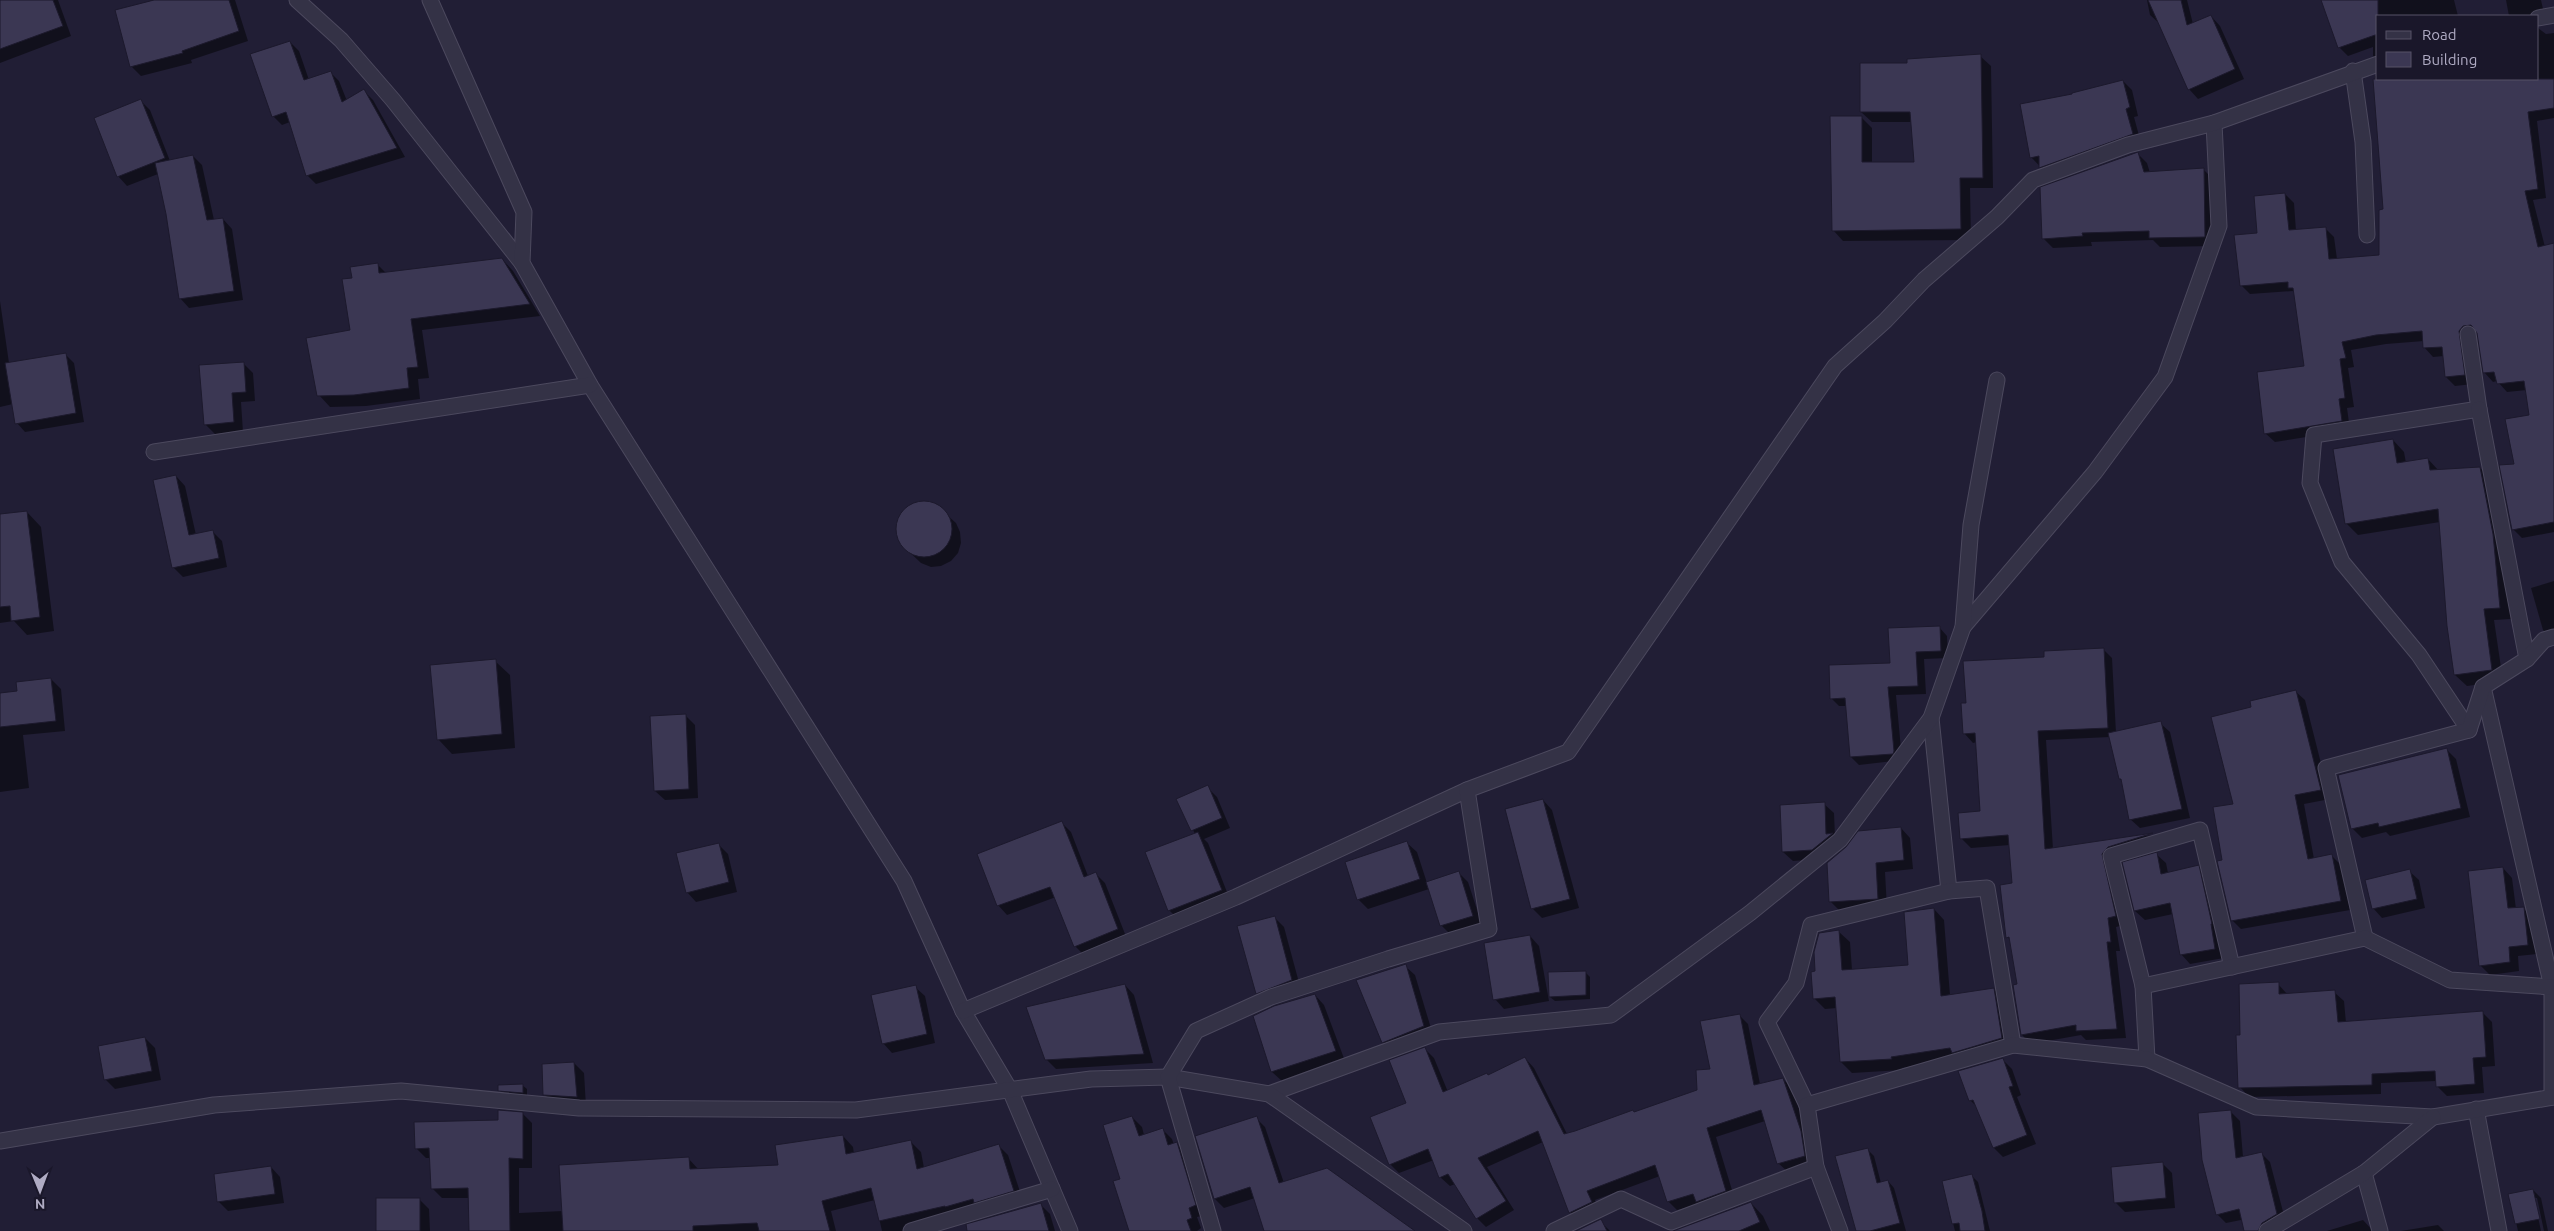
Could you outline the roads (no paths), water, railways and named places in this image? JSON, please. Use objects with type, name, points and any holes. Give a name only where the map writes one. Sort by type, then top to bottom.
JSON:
[{"type":"street","points":[[296,0],[341,40],[393,100],[522,263],[590,385],[904,881],[963,1011],[1010,1090],[1070,1231]]},
{"type":"street","points":[[430,0],[524,212],[522,263]]},
{"type":"street","points":[[2539,18],[2554,15]]},
{"type":"street","points":[[963,1011],[1236,897],[1467,790],[1568,752],[1835,366],[1885,321],[1924,280],[1996,217],[2034,180],[2128,145],[2214,123],[2353,71],[2376,65]]},
{"type":"street","points":[[2353,71],[2363,142],[2367,234]]},
{"type":"street","points":[[1963,627],[2095,472],[2165,376],[2219,226],[2214,123]]},
{"type":"street","points":[[2468,334],[2479,409],[2527,659]]},
{"type":"street","points":[[1269,1094],[1439,1032],[1611,1015],[1750,913],[1840,840],[1931,718],[1963,627],[1971,525],[1997,380]]},
{"type":"street","points":[[154,452],[590,385]]},
{"type":"street","points":[[2469,730],[2419,654],[2342,562],[2310,483],[2314,435],[2479,409]]},
{"type":"street","points":[[2469,730],[2483,687],[2551,642]]},
{"type":"street","points":[[1807,1106],[2013,1045],[2148,1059],[2256,1107],[2433,1116],[2553,1097],[2552,987],[2483,687]]},
{"type":"street","points":[[1931,718],[1949,891]]},
{"type":"street","points":[[2365,938],[2326,768],[2469,730]]},
{"type":"street","points":[[1213,1231],[1168,1077],[1196,1031],[1272,997],[1388,958],[1489,929],[1467,790]]},
{"type":"street","points":[[2148,1059],[2143,986],[2111,856],[2200,830],[2232,967]]},
{"type":"street","points":[[1840,1231],[1816,1167],[1807,1106],[1767,1022],[1796,983],[1811,925],[1949,891],[1987,888],[2013,1045]]},
{"type":"street","points":[[2143,986],[2365,938],[2450,980],[2552,987]]},
{"type":"street","points":[[0,1141],[214,1105],[401,1091],[579,1108],[856,1110],[1091,1079],[1168,1077],[1269,1094],[1464,1231]]},
{"type":"street","points":[[2476,1109],[2498,1231]]},
{"type":"street","points":[[2267,1231],[2364,1173],[2433,1116]]},
{"type":"street","points":[[1554,1231],[1621,1199],[1670,1222],[1816,1167]]},
{"type":"street","points":[[2364,1173],[2380,1231]]},
{"type":"street","points":[[910,1231],[1052,1189]]}]
